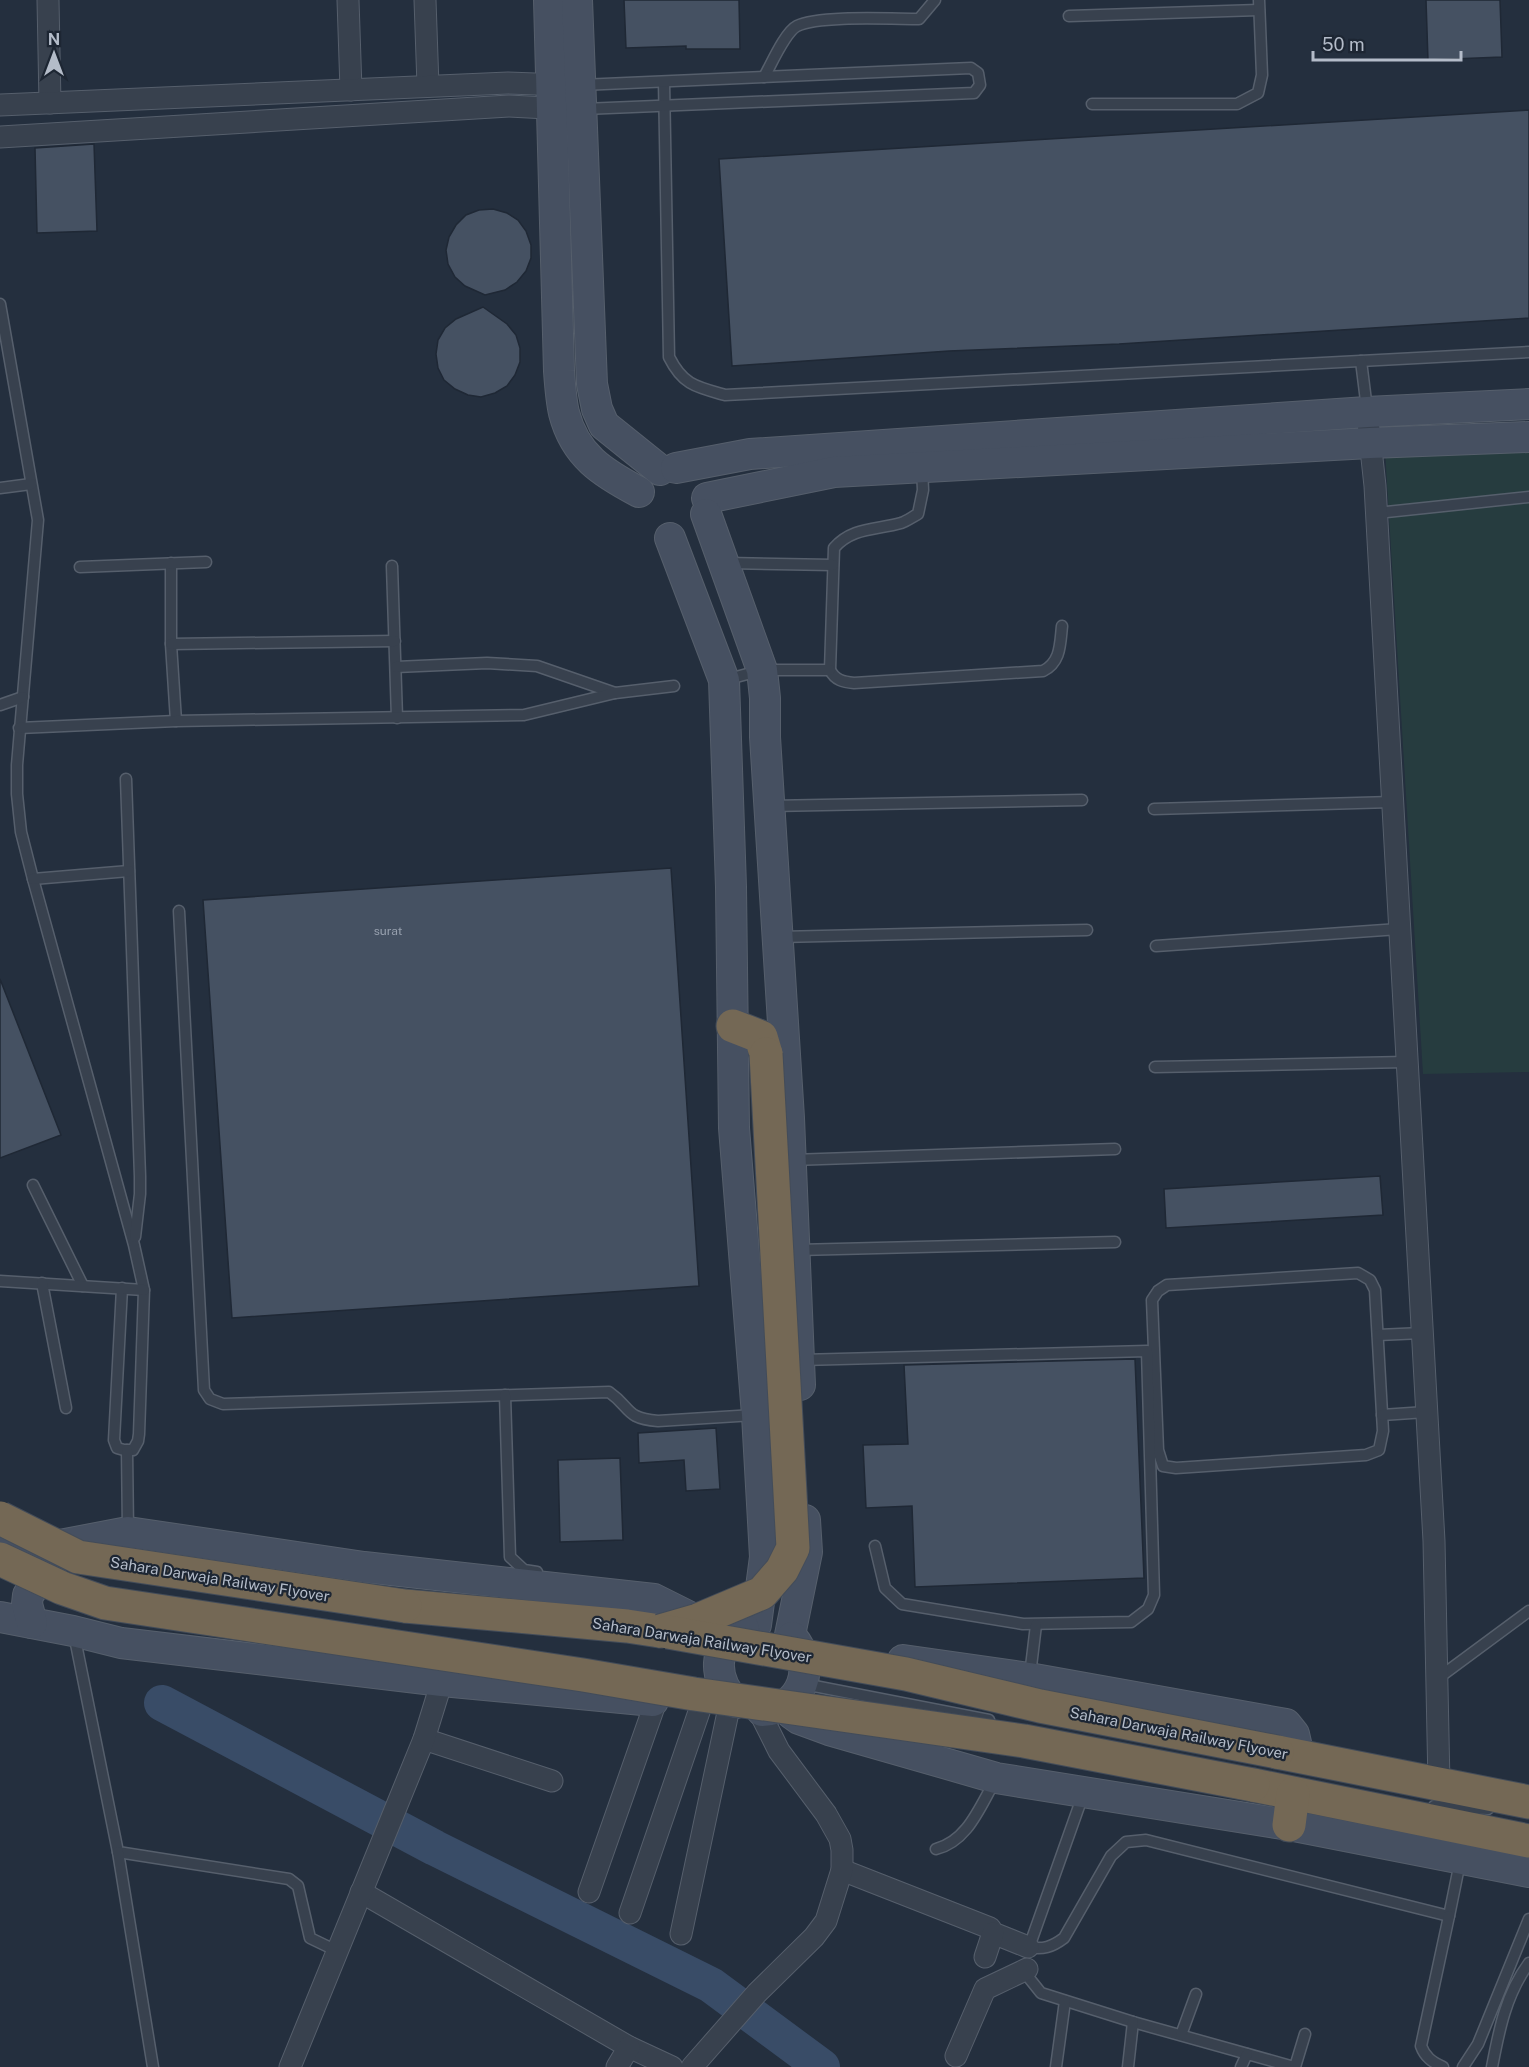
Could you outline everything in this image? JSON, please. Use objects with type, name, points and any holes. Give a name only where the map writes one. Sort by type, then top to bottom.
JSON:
[{"type":"highway","points":[[650,1605],[698,1620],[762,1593],[782,1570],[793,1548],[766,1054],[761,1037],[733,1026]]},
{"type":"highway","name":"Sahara Darwaja Railway Flyover","points":[[0,1518],[78,1557],[405,1606],[627,1626],[650,1605],[906,1674],[1040,1706],[1288,1754],[1435,1799],[1517,1807]]},
{"type":"highway","points":[[0,1559],[62,1588],[105,1603],[559,1671],[706,1696],[1024,1741],[1529,1842]]},
{"type":"highway","points":[[1288,1825],[1293,1794]]},
{"type":"street","points":[[48,0],[50,103]]},
{"type":"street","points":[[348,0],[351,90]]},
{"type":"street","points":[[425,0],[428,86]]},
{"type":"street","points":[[549,0],[559,371],[564,413],[574,439],[595,466],[614,479],[650,518],[724,680],[731,887],[734,1128],[757,1415],[765,1557],[762,1593],[744,1631],[722,1650],[719,1664],[720,1679],[726,1692],[752,1706],[996,1778],[1288,1825],[1529,1872]]},
{"type":"street","points":[[577,0],[592,384],[597,409],[604,425],[668,469],[691,473],[702,484],[724,563],[762,670],[791,1160],[807,1552],[794,1640]]},
{"type":"street","points":[[0,105],[508,83],[551,96],[581,97]]},
{"type":"street","points":[[376,88],[378,114]]},
{"type":"street","points":[[0,137],[509,106],[551,96]]},
{"type":"street","points":[[650,518],[647,479],[668,469],[750,454],[1367,412],[1529,404]]},
{"type":"street","points":[[1367,412],[1377,513],[1434,1541],[1437,1679],[1435,1799]]},
{"type":"street","points":[[707,506],[834,472],[1370,443],[1529,437]]},
{"type":"street","points":[[650,518],[685,536],[698,527],[707,506]]},
{"type":"street","points":[[0,1552],[18,1552],[128,1532],[364,1567],[650,1605],[744,1631],[769,1625],[780,1629],[794,1640],[804,1658],[805,1671],[802,1684],[790,1700],[752,1706],[701,1706],[442,1681],[121,1643],[0,1617]]},
{"type":"street","points":[[32,1623],[27,1604],[28,1595],[66,1544]]},
{"type":"street","points":[[794,1640],[1029,1678],[1286,1724],[1294,1734],[1288,1754]]},
{"type":"street","points":[[290,2067],[424,1739],[442,1681]]},
{"type":"street","points":[[589,1892],[656,1701]]},
{"type":"street","points":[[630,1912],[701,1706]]},
{"type":"street","points":[[692,2067],[757,1993],[814,1938],[826,1921],[842,1870],[840,1839],[826,1814],[779,1751],[752,1706]]},
{"type":"street","points":[[681,1934],[752,1706]]},
{"type":"street","points":[[424,1739],[552,1781]]},
{"type":"street","points":[[842,1870],[990,1928],[993,1933],[1028,1947]]},
{"type":"street","points":[[362,1892],[629,2047],[672,2067]]},
{"type":"street","points":[[985,1957],[993,1933]]},
{"type":"street","points":[[956,2056],[985,1989],[1027,1969]]},
{"type":"street","points":[[617,2067],[629,2047]]},
{"type":"lane","points":[[764,77],[789,33],[797,26],[820,20],[919,19],[935,0]]},
{"type":"lane","points":[[1069,16],[1259,5],[1262,75],[1258,93],[1237,104],[1092,104]]},
{"type":"lane","points":[[971,68],[978,73],[980,84],[974,93],[665,105],[581,97],[664,82],[971,68]]},
{"type":"lane","points":[[664,82],[669,357],[677,372],[693,387],[725,395],[1529,352]]},
{"type":"lane","points":[[0,304],[38,520],[20,728],[17,794],[21,832],[135,1245],[144,1290],[139,1434],[133,1450],[117,1448],[114,1440],[122,1288]]},
{"type":"lane","points":[[1361,361],[1367,412]]},
{"type":"lane","points":[[922,468],[923,490],[918,514],[902,523],[864,529],[841,539],[834,548],[830,670],[833,677],[843,682],[854,683],[1044,671],[1052,667],[1058,654],[1062,626]]},
{"type":"lane","points":[[0,488],[31,484]]},
{"type":"lane","points":[[1377,513],[1529,497]]},
{"type":"lane","points":[[80,567],[206,562]]},
{"type":"lane","points":[[171,563],[171,644],[176,721]]},
{"type":"lane","points":[[724,563],[832,565]]},
{"type":"lane","points":[[393,566],[397,718]]},
{"type":"lane","points":[[171,644],[395,641]]},
{"type":"lane","points":[[396,667],[487,663],[537,666],[615,693]]},
{"type":"lane","points":[[724,680],[762,670],[830,670]]},
{"type":"lane","points":[[20,728],[176,721],[524,715],[615,693],[674,686]]},
{"type":"lane","points":[[0,705],[23,697]]},
{"type":"lane","points":[[126,779],[140,1176],[135,1245]]},
{"type":"lane","points":[[770,806],[1082,800]]},
{"type":"lane","points":[[1154,808],[1392,802]]},
{"type":"lane","points":[[33,879],[129,872]]},
{"type":"lane","points":[[179,911],[204,1390],[210,1399],[223,1404],[609,1392],[634,1416],[658,1421],[757,1415]]},
{"type":"lane","points":[[1156,946],[1399,928]]},
{"type":"lane","points":[[778,937],[1088,930]]},
{"type":"lane","points":[[1155,1067],[1406,1062]]},
{"type":"lane","points":[[791,1160],[1115,1149]]},
{"type":"lane","points":[[33,1185],[83,1286]]},
{"type":"lane","points":[[795,1251],[1115,1242]]},
{"type":"lane","points":[[1358,1273],[1370,1280],[1375,1290],[1378,1335],[1383,1431],[1379,1450],[1366,1455],[1176,1468],[1163,1466],[1158,1450],[1152,1300],[1158,1291],[1167,1285],[1358,1273]]},
{"type":"lane","points":[[0,1281],[144,1290]]},
{"type":"lane","points":[[42,1283],[66,1408]]},
{"type":"lane","points":[[1378,1335],[1422,1334]]},
{"type":"lane","points":[[799,1360],[1147,1351],[1154,1595],[1148,1609],[1131,1622],[1036,1625],[902,1604],[885,1588],[875,1546]]},
{"type":"lane","points":[[505,1395],[510,1557],[524,1570],[546,1573]]},
{"type":"lane","points":[[1382,1415],[1426,1412]]},
{"type":"lane","points":[[127,1450],[128,1532]]},
{"type":"lane","points":[[1437,1679],[1529,1611]]},
{"type":"lane","points":[[1029,1678],[1036,1625]]},
{"type":"lane","points":[[73,1631],[118,1852],[153,2067]]},
{"type":"lane","points":[[802,1684],[999,1722]]},
{"type":"lane","points":[[936,1849],[948,1846],[969,1827],[996,1778]]},
{"type":"lane","points":[[1084,1792],[1028,1947],[1026,1962],[1029,1978],[1041,1993],[1133,2022],[1294,2067],[1305,2034]]},
{"type":"lane","points":[[1435,1799],[1473,1822],[1529,1834]]},
{"type":"lane","points":[[1028,1947],[1042,1950],[1064,1938],[1112,1856],[1126,1842],[1146,1840],[1449,1917]]},
{"type":"lane","points":[[118,1852],[289,1880],[298,1886],[310,1938],[338,1951]]},
{"type":"lane","points":[[1443,2067],[1424,2055],[1421,2046],[1461,1858]]},
{"type":"lane","points":[[1463,2067],[1478,2044],[1529,1919]]},
{"type":"lane","points":[[1492,2067],[1499,2033],[1512,1992],[1529,1963]]},
{"type":"lane","points":[[1181,2035],[1196,1994]]},
{"type":"lane","points":[[1056,2067],[1065,2001]]},
{"type":"lane","points":[[1128,2067],[1133,2022]]},
{"type":"lane","points":[[1241,2067],[1247,2054]]},
{"type":"green space","points":[[1529,444],[1529,1072],[1423,1074],[1385,450]]},
{"type":"building","points":[[624,0],[739,0],[740,49],[686,49],[686,46],[626,48]]},
{"type":"building","points":[[1426,0],[1500,0],[1502,57],[1428,60]]},
{"type":"building","points":[[1529,110],[1529,318],[1119,344],[949,351],[732,366],[719,159]]},
{"type":"building","points":[[94,144],[97,231],[37,233],[35,148]]},
{"type":"building","points":[[493,209],[507,213],[518,220],[526,231],[531,245],[531,258],[526,271],[517,282],[505,290],[485,295],[465,286],[455,277],[448,264],[446,250],[449,237],[466,215],[479,210]]},
{"type":"building","points":[[483,307],[507,324],[516,335],[520,348],[520,362],[507,386],[481,397],[468,395],[455,389],[444,380],[438,368],[436,354],[438,340],[445,328],[456,319]]},
{"type":"building","points":[[671,868],[699,1286],[232,1318],[203,900]]},
{"type":"building","points":[[0,979],[61,1135],[0,1158]]},
{"type":"building","points":[[1380,1176],[1383,1215],[1166,1228],[1164,1189]]},
{"type":"building","points":[[1135,1359],[1144,1578],[915,1587],[912,1506],[866,1508],[863,1445],[908,1444],[904,1365]]},
{"type":"building","points":[[716,1428],[720,1489],[686,1491],[684,1460],[639,1463],[638,1433]]},
{"type":"building","points":[[620,1458],[623,1540],[560,1542],[558,1460]]},
{"type":"waterway","points":[[162,1703],[435,1848],[711,1985],[822,2067]]}]
